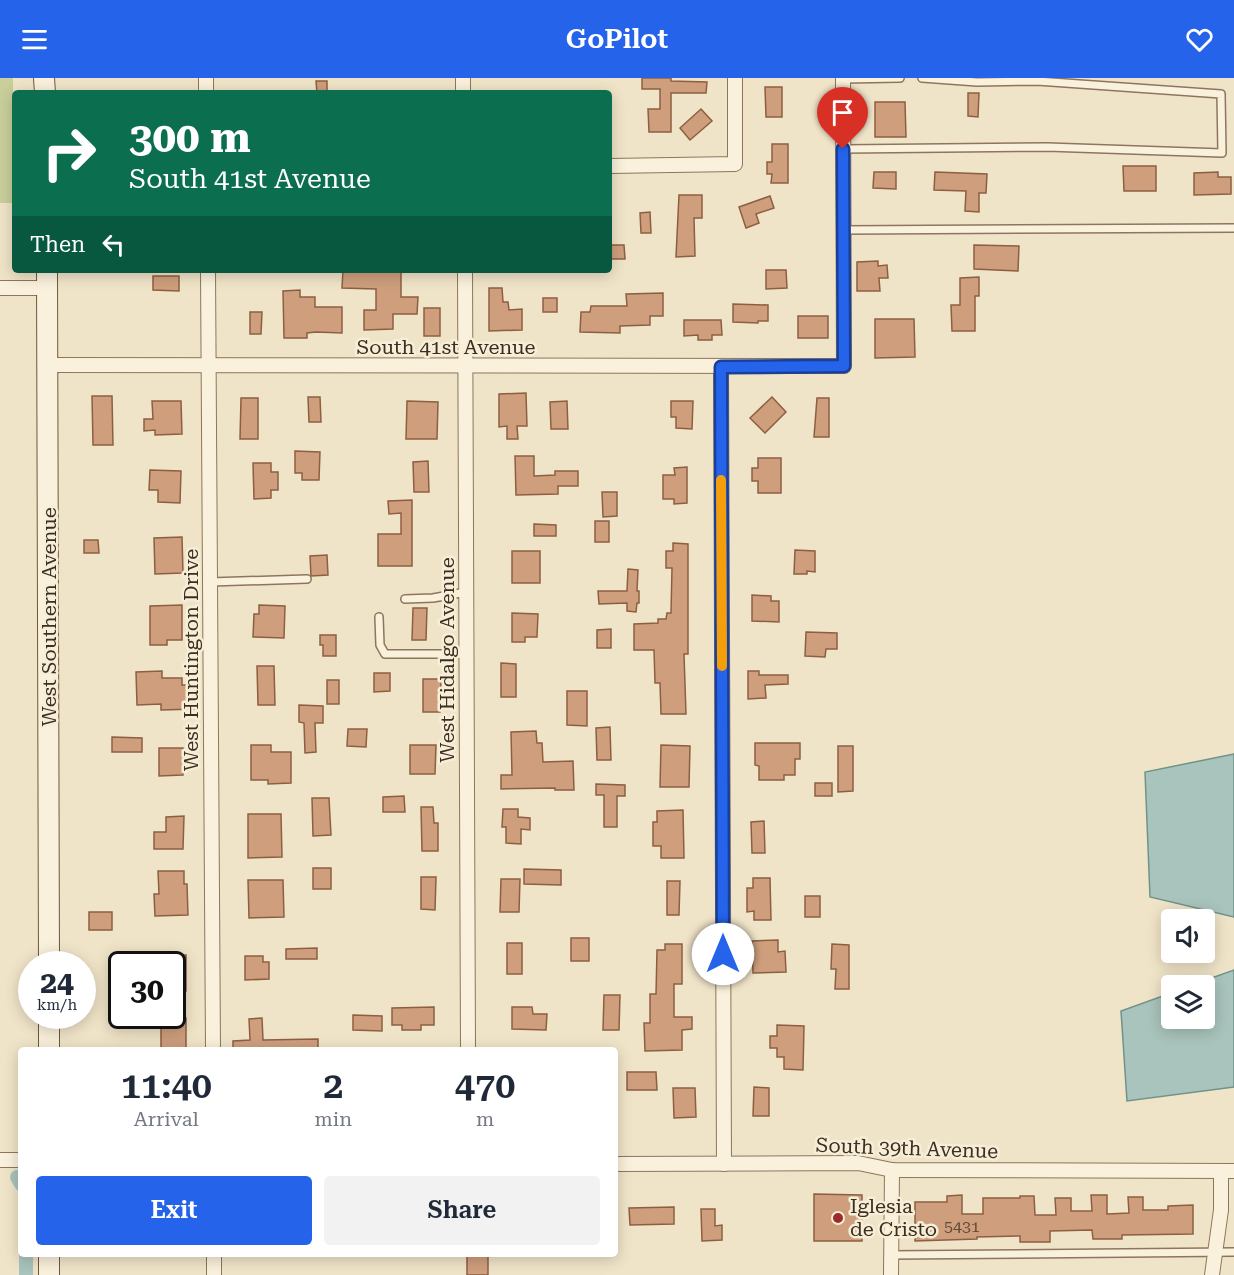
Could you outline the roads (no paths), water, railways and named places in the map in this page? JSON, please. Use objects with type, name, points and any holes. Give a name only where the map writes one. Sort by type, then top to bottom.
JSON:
[{"type":"main road","name":"West Southern Avenue","points":[[47,279],[49,951]]},
{"type":"main road","points":[[49,1029],[49,1047]]},
{"type":"main road","points":[[49,1257],[49,1275]]},
{"type":"street","points":[[612,166],[735,164],[735,78]]},
{"type":"street","points":[[843,79],[843,230]]},
{"type":"street","name":"South 41st Avenue","points":[[48,365],[844,366],[843,230]]},
{"type":"street","name":"West Huntington Drive","points":[[208,273],[213,1047]]},
{"type":"street","name":"West Hidalgo Avenue","points":[[465,273],[468,1047]]},
{"type":"street","points":[[0,288],[47,279]]},
{"type":"street","points":[[721,367],[724,1164]]},
{"type":"street","points":[[0,1160],[18,1160]]},
{"type":"street","name":"South 39th Avenue","points":[[618,1164],[858,1163],[892,1170],[1227,1171]]},
{"type":"street","points":[[891,1275],[892,1170]]},
{"type":"street","points":[[1212,1275],[1227,1171]]},
{"type":"street","points":[[214,1257],[214,1275]]},
{"type":"lane","points":[[843,79],[900,78]]},
{"type":"lane","points":[[843,149],[1047,147],[1222,153],[1221,94],[1037,81],[977,82],[922,78]]},
{"type":"lane","points":[[843,230],[1234,228]]},
{"type":"lane","points":[[210,582],[307,579]]},
{"type":"lane","points":[[405,599],[433,598],[466,592]]},
{"type":"lane","points":[[379,617],[380,645],[385,654],[467,654]]},
{"type":"lane","points":[[890,1255],[1234,1252]]},
{"type":"water","points":[[1234,754],[1234,917],[1215,912],[1215,909],[1200,909],[1150,897],[1145,772]]},
{"type":"water","points":[[1234,970],[1234,1087],[1127,1101],[1121,1011],[1161,997],[1161,1029],[1215,1029],[1215,977]]},
{"type":"waterway","points":[[26,1257],[26,1275]]},
{"type":"place","name":"Iglesia de Cristo","points":[[838,1218]]}]
